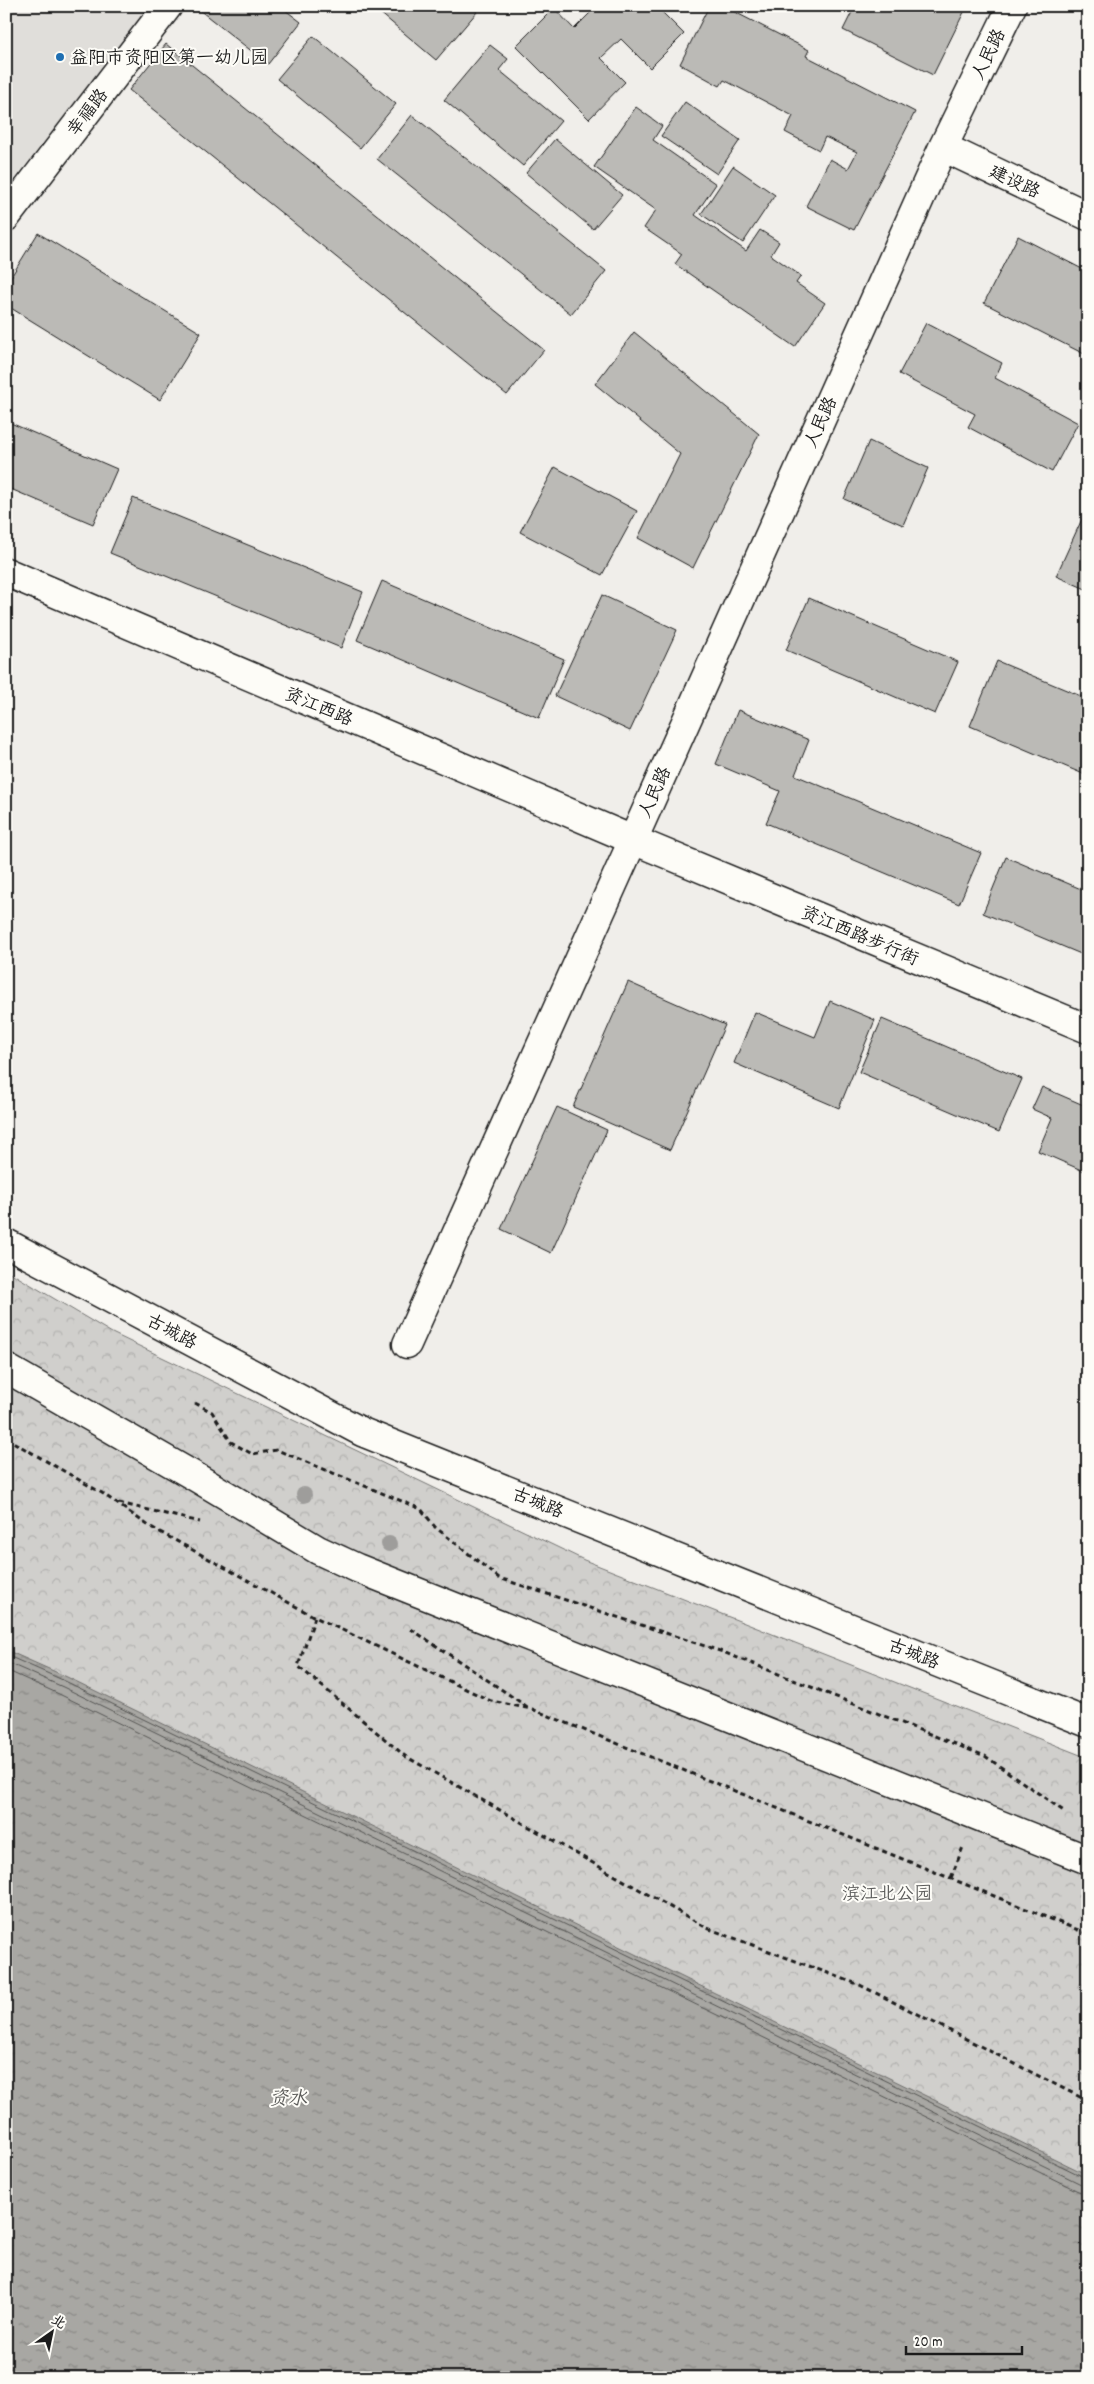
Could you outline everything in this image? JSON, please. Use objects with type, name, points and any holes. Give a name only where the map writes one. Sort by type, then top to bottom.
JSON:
[{"type":"street","name":"幸福路","points":[[6,217],[168,6]]},
{"type":"street","name":"人民路","points":[[408,1344],[943,147],[1012,6]]},
{"type":"street","name":"建设路","points":[[943,147],[1088,216]]},
{"type":"street","name":"资江西路","points":[[6,572],[633,840]]},
{"type":"street","name":"资江西路步行街","points":[[633,840],[1088,1029]]},
{"type":"street","name":"古城路","points":[[6,1243],[362,1432],[1088,1723]]},
{"type":"street","points":[[6,1368],[326,1554],[1088,1860]]},
{"type":"path","points":[[195,1403],[212,1412],[230,1442],[252,1454],[277,1450],[421,1509],[435,1527],[499,1578],[723,1652],[985,1756],[1072,1816]]},
{"type":"path","points":[[6,1438],[116,1502],[149,1526],[315,1617],[491,1701],[532,1709],[1088,1934]]},
{"type":"path","points":[[116,1502],[209,1524]]},
{"type":"path","points":[[315,1617],[298,1666],[405,1756],[707,1928],[860,1985],[1088,2101]]},
{"type":"path","points":[[404,1624],[532,1709]]},
{"type":"path","points":[[951,1878],[964,1843]]},
{"type":"shaded area","name":"益阳市资阳区第一幼儿园","points":[[6,6],[152,6],[74,107],[6,188]]},
{"type":"green space","name":"滨江北公园","points":[[6,1270],[112,1333],[584,1560],[1088,1758],[1088,2213],[6,1692]]},
{"type":"water","name":"资水","points":[[6,1650],[67,1677],[1088,2175],[1088,2378],[6,2378]]},
{"type":"building","points":[[201,6],[280,6],[301,22],[268,64],[198,9]]},
{"type":"building","points":[[372,6],[470,6],[477,12],[436,60]]},
{"type":"building","points":[[589,6],[656,6],[684,34],[650,68],[621,39],[601,58],[625,82],[589,119],[516,46],[554,8],[574,29],[593,10]]},
{"type":"building","points":[[709,6],[723,6],[809,50],[806,56],[915,112],[854,230],[806,206],[830,159],[848,169],[857,152],[825,137],[819,150],[785,132],[793,116],[724,80],[720,86],[680,64]]},
{"type":"building","points":[[855,6],[957,6],[965,10],[933,75],[843,30]]},
{"type":"building","points":[[313,36],[396,104],[360,148],[277,79]]},
{"type":"building","points":[[166,44],[544,350],[507,395],[129,90]]},
{"type":"building","points":[[490,45],[508,59],[499,70],[561,121],[523,166],[444,100]]},
{"type":"building","points":[[685,102],[740,140],[717,174],[661,136]]},
{"type":"building","points":[[636,107],[662,126],[653,140],[716,184],[695,215],[746,251],[760,230],[779,242],[771,255],[801,276],[796,283],[825,303],[795,347],[675,264],[682,254],[644,228],[656,210],[594,167]]},
{"type":"building","points":[[412,115],[606,271],[571,314],[377,159]]},
{"type":"building","points":[[555,139],[622,195],[593,229],[526,173]]},
{"type":"building","points":[[733,166],[775,195],[743,243],[701,214]]},
{"type":"building","points":[[38,233],[201,333],[160,400],[6,305],[6,285]]},
{"type":"building","points":[[1018,236],[1088,272],[1088,356],[984,303]]},
{"type":"building","points":[[926,323],[1002,363],[995,378],[1078,423],[1052,472],[968,427],[975,414],[899,374]]},
{"type":"building","points":[[634,332],[759,434],[693,568],[638,538],[680,454],[595,384]]},
{"type":"building","points":[[6,421],[117,469],[93,524],[6,487]]},
{"type":"building","points":[[869,441],[928,468],[903,525],[844,499]]},
{"type":"building","points":[[555,467],[637,511],[602,575],[520,532]]},
{"type":"building","points":[[133,498],[363,592],[341,648],[110,553]]},
{"type":"building","points":[[1088,508],[1088,590],[1056,576]]},
{"type":"building","points":[[382,581],[564,659],[539,718],[357,640]]},
{"type":"building","points":[[602,595],[677,630],[630,731],[555,696]]},
{"type":"building","points":[[809,598],[958,662],[935,714],[786,650]]},
{"type":"building","points":[[997,661],[1088,699],[1088,776],[970,726]]},
{"type":"building","points":[[738,710],[809,740],[795,775],[981,853],[959,904],[766,823],[780,791],[716,764]]},
{"type":"building","points":[[1006,857],[1088,892],[1088,957],[983,913]]},
{"type":"building","points":[[628,982],[725,1025],[670,1150],[573,1107]]},
{"type":"building","points":[[830,1001],[875,1020],[839,1108],[734,1063],[755,1012],[815,1037]]},
{"type":"building","points":[[882,1019],[1022,1079],[999,1132],[859,1072]]},
{"type":"building","points":[[1042,1087],[1088,1107],[1088,1173],[1038,1151],[1052,1118],[1032,1109]]},
{"type":"building","points":[[557,1107],[607,1130],[551,1253],[501,1229]]},
{"type":"place","name":"益阳市资阳区第一幼儿园","points":[[60,57]]}]
